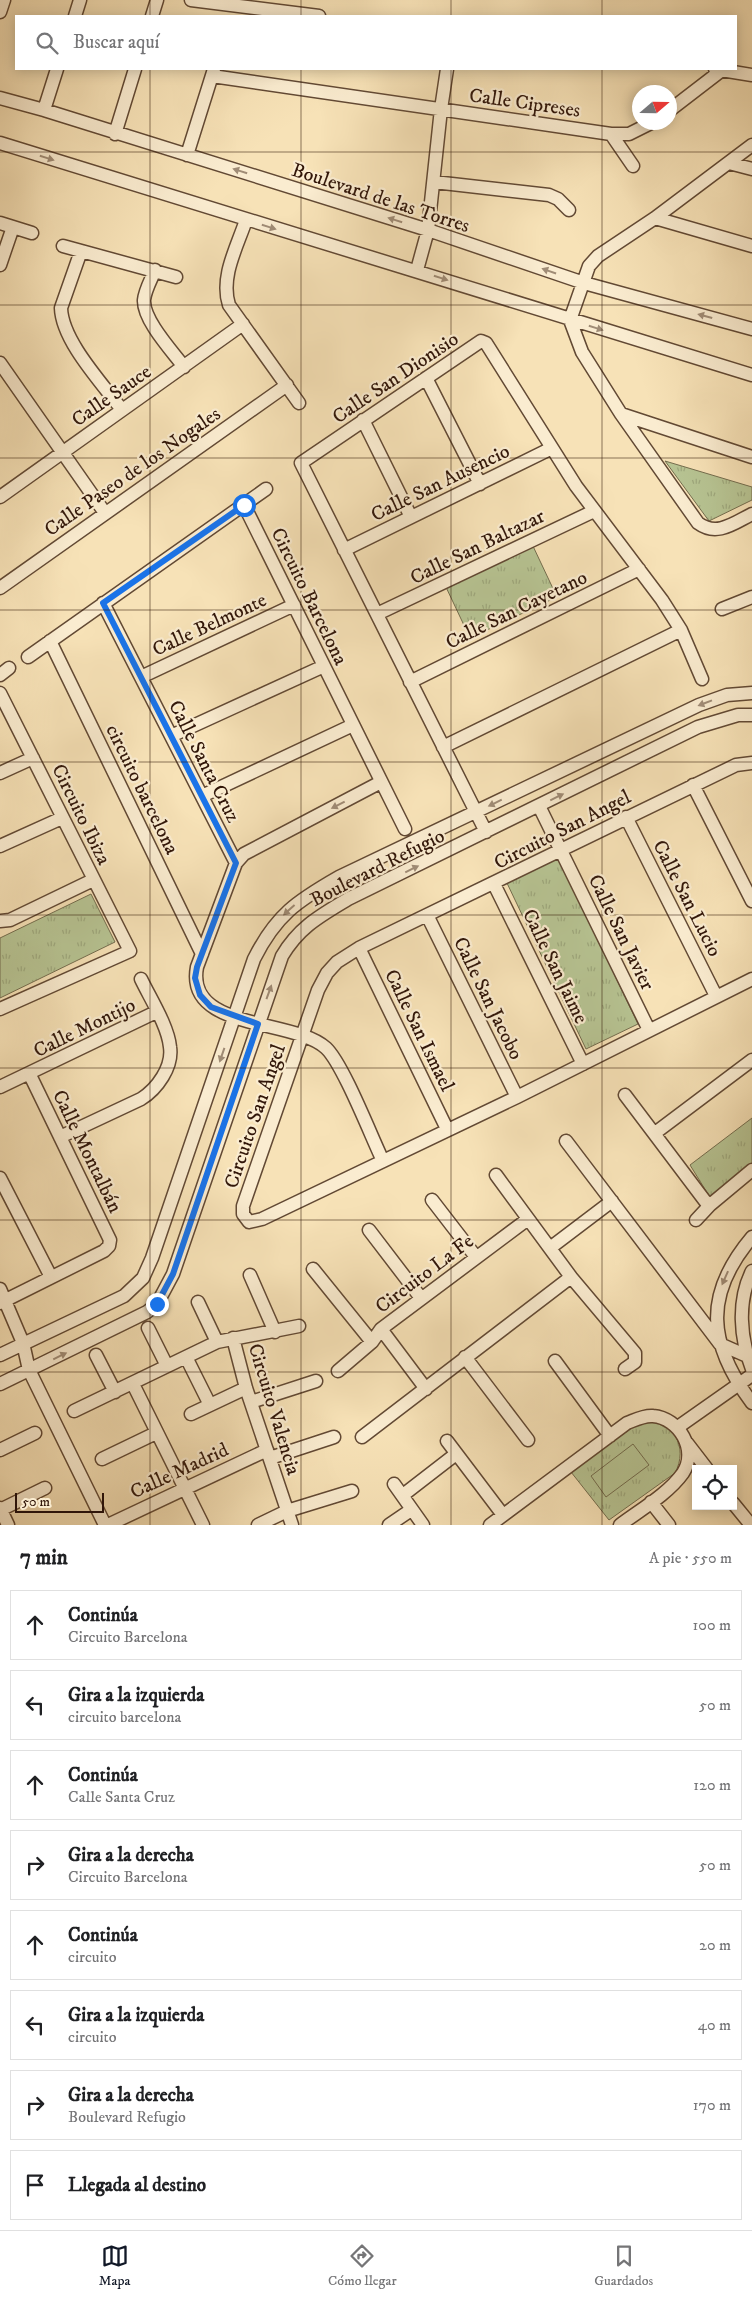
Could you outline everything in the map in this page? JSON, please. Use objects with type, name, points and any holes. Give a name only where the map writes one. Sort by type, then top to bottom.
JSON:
[{"type":"street","points":[[0,12],[4,0]]},
{"type":"street","points":[[75,15],[80,0]]},
{"type":"street","points":[[152,15],[157,0]]},
{"type":"street","points":[[191,0],[233,11],[302,15]]},
{"type":"street","points":[[44,110],[57,70]]},
{"type":"street","points":[[115,134],[136,70]]},
{"type":"street","points":[[417,270],[428,230],[441,109],[448,70]]},
{"type":"street","points":[[677,104],[716,70]]},
{"type":"street","points":[[723,70],[752,75]]},
{"type":"street","points":[[187,155],[213,72]]},
{"type":"street","name":"Calle Cipreses","points":[[213,72],[441,109],[612,134],[629,134],[637,130]]},
{"type":"street","name":"Boulevard de las Torres","points":[[0,98],[44,110],[115,134],[428,230],[584,283],[752,329]]},
{"type":"street","points":[[612,134],[633,166]]},
{"type":"street","points":[[0,143],[246,220],[417,270],[570,320],[752,375]]},
{"type":"street","points":[[752,145],[655,218],[598,256],[589,266],[570,320],[582,352],[621,414],[698,524],[705,528],[716,530],[752,514]]},
{"type":"street","points":[[729,163],[752,169]]},
{"type":"street","points":[[434,182],[549,195],[558,199],[569,210]]},
{"type":"street","points":[[655,218],[752,246]]},
{"type":"street","points":[[246,220],[225,284],[229,305],[299,402]]},
{"type":"street","points":[[0,223],[32,233]]},
{"type":"street","points":[[0,265],[13,228]]},
{"type":"street","points":[[63,246],[176,277]]},
{"type":"street","points":[[81,251],[61,308],[61,318],[72,341],[122,410]]},
{"type":"street","points":[[154,270],[144,298],[144,308],[184,367]]},
{"type":"street","name":"Calle Sauce","points":[[1,496],[243,324]]},
{"type":"street","name":"Calle San Dionisio","points":[[486,832],[300,463],[481,341],[486,343],[594,511],[662,600],[681,630],[702,679]]},
{"type":"street","points":[[0,363],[105,513]]},
{"type":"street","points":[[426,378],[480,484]]},
{"type":"street","name":"Calle Paseo de los Nogales","points":[[0,588],[287,385]]},
{"type":"street","points":[[621,414],[752,457]]},
{"type":"street","points":[[363,420],[411,517]]},
{"type":"street","name":"Calle San Ausencio","points":[[344,550],[552,448]]},
{"type":"street","points":[[28,657],[266,488]]},
{"type":"street","name":"Circuito Barcelona","points":[[244,505],[404,829]]},
{"type":"street","name":"Calle San Baltazar","points":[[377,614],[594,511]]},
{"type":"street","name":"Calle San Cayetano","points":[[410,682],[639,569]]},
{"type":"street","points":[[722,609],[751,600]]},
{"type":"street","points":[[103,603],[141,677]]},
{"type":"street","name":"Calle Belmonte","points":[[141,677],[294,605]]},
{"type":"street","points":[[443,747],[681,630]]},
{"type":"street","name":"circuito barcelona","points":[[50,641],[202,954]]},
{"type":"street","points":[[171,736],[324,666]]},
{"type":"street","name":"Calle Santa Cruz","points":[[141,677],[236,863]]},
{"type":"street","name":"Circuito Ibiza","points":[[0,693],[130,951],[0,1009]]},
{"type":"street","points":[[738,715],[747,693]]},
{"type":"street","name":"Boulevard Refugio","points":[[0,1354],[124,1296],[143,1278],[152,1258],[254,959],[264,938],[277,921],[295,904],[340,877],[699,705],[727,694],[747,693]]},
{"type":"street","name":"Boulevard Refugio","points":[[0,1384],[133,1320],[157,1304],[173,1274],[282,956],[292,939],[306,926],[348,900],[698,728],[738,715],[752,715]]},
{"type":"street","points":[[202,796],[353,724]]},
{"type":"street","points":[[0,773],[33,758]]},
{"type":"street","name":"Circuito San Angel","points":[[752,763],[736,765],[626,817],[494,884],[359,948],[337,962],[327,973],[318,990],[242,1206],[244,1217],[249,1222],[262,1219],[517,1097],[752,979]]},
{"type":"street","points":[[381,782],[244,854],[236,863],[195,978],[200,995],[211,1007],[319,1043],[332,1056],[382,1161]]},
{"type":"street","points":[[693,785],[752,901]]},
{"type":"street","name":"Calle San Javier","points":[[538,806],[649,1030]]},
{"type":"street","name":"Calle San Lucio","points":[[626,817],[716,996]]},
{"type":"street","points":[[0,846],[62,818]]},
{"type":"street","points":[[0,921],[10,920],[93,880]]},
{"type":"street","name":"Calle San Jaime","points":[[494,884],[583,1064]]},
{"type":"street","name":"Calle San Jacobo","points":[[427,916],[517,1097]]},
{"type":"street","name":"Calle San Ismael","points":[[359,948],[447,1129]]},
{"type":"street","points":[[60,1137],[141,1098],[159,1083],[171,1048],[141,979]]},
{"type":"street","name":"Calle Montijo","points":[[0,1087],[156,1012]]},
{"type":"street","points":[[654,1133],[752,1060]]},
{"type":"street","name":"Calle Montalbán","points":[[30,1074],[107,1233],[109,1246],[104,1251],[50,1277]]},
{"type":"street","points":[[625,1095],[705,1201],[710,1204]]},
{"type":"street","points":[[566,1141],[720,1344],[738,1384],[752,1403]]},
{"type":"street","points":[[696,1220],[710,1204],[752,1170]]},
{"type":"street","points":[[496,1175],[572,1277],[635,1353],[634,1362],[624,1369]]},
{"type":"street","points":[[0,1178],[50,1277],[2,1297],[23,1343],[29,1370],[107,1525]]},
{"type":"street","points":[[432,1200],[476,1257]]},
{"type":"street","points":[[550,1248],[612,1201]]},
{"type":"street","name":"Circuito La Fe","points":[[426,1389],[381,1329],[528,1219]]},
{"type":"street","points":[[369,1230],[421,1298]]},
{"type":"street","points":[[720,1344],[718,1299],[723,1280],[736,1257],[752,1238]]},
{"type":"street","points":[[313,1269],[372,1342]]},
{"type":"street","points":[[752,1271],[742,1308],[743,1342],[752,1369]]},
{"type":"street","points":[[250,1275],[275,1332]]},
{"type":"street","points":[[362,1437],[572,1277]]},
{"type":"street","points":[[198,1302],[217,1342]]},
{"type":"street","points":[[233,1338],[275,1332],[299,1326]]},
{"type":"street","points":[[148,1328],[167,1366]]},
{"type":"street","points":[[338,1371],[372,1342],[381,1329]]},
{"type":"street","name":"Circuito Valencia","points":[[74,1411],[217,1342],[233,1338],[250,1402],[292,1525]]},
{"type":"street","points":[[720,1344],[747,1356]]},
{"type":"street","points":[[96,1355],[115,1392]]},
{"type":"street","points":[[186,1357],[210,1405]]},
{"type":"street","points":[[465,1357],[528,1440]]},
{"type":"street","points":[[555,1361],[610,1436]]},
{"type":"street","points":[[678,1427],[752,1376]]},
{"type":"street","points":[[250,1402],[316,1381]]},
{"type":"street","points":[[133,1384],[156,1434],[203,1525]]},
{"type":"street","points":[[191,1414],[246,1388]]},
{"type":"street","points":[[490,1525],[627,1423],[651,1415],[664,1418],[678,1427],[687,1443],[704,1465]]},
{"type":"street","points":[[0,1450],[35,1433]]},
{"type":"street","points":[[102,1459],[156,1434]]},
{"type":"street","name":"Calle Madrid","points":[[107,1525],[185,1488],[268,1454],[334,1437]]},
{"type":"street","points":[[447,1441],[503,1515]]},
{"type":"street","points":[[620,1525],[676,1482],[684,1472],[688,1455],[687,1443]]},
{"type":"street","points":[[403,1495],[456,1454]]},
{"type":"street","points":[[394,1484],[423,1525]]},
{"type":"street","points":[[8,1525],[0,1509],[45,1488]]},
{"type":"street","points":[[258,1525],[288,1511],[352,1491]]},
{"type":"street","points":[[651,1502],[669,1525]]},
{"type":"street","points":[[737,1508],[750,1525]]},
{"type":"street","points":[[389,1525],[412,1510]]},
{"type":"green space","points":[[665,461],[752,487],[752,500],[709,521]]},
{"type":"green space","points":[[532,544],[557,597],[470,638],[445,585]]},
{"type":"green space","points":[[558,856],[638,1024],[586,1049],[506,881]]},
{"type":"green space","points":[[91,894],[115,942],[0,998],[0,938]]},
{"type":"green space","points":[[752,1118],[752,1168],[711,1199],[690,1165]]},
{"type":"green space","points":[[644,1419],[663,1424],[676,1437],[679,1445],[679,1463],[675,1473],[609,1520],[571,1472]]},
{"type":"green space","points":[[633,1444],[649,1465],[606,1497],[591,1476]]},
{"type":"route","points":[[157,1304],[173,1274],[258,1024],[211,1007],[205,1002],[196,987],[197,967],[236,863],[103,603],[244,505]]}]
